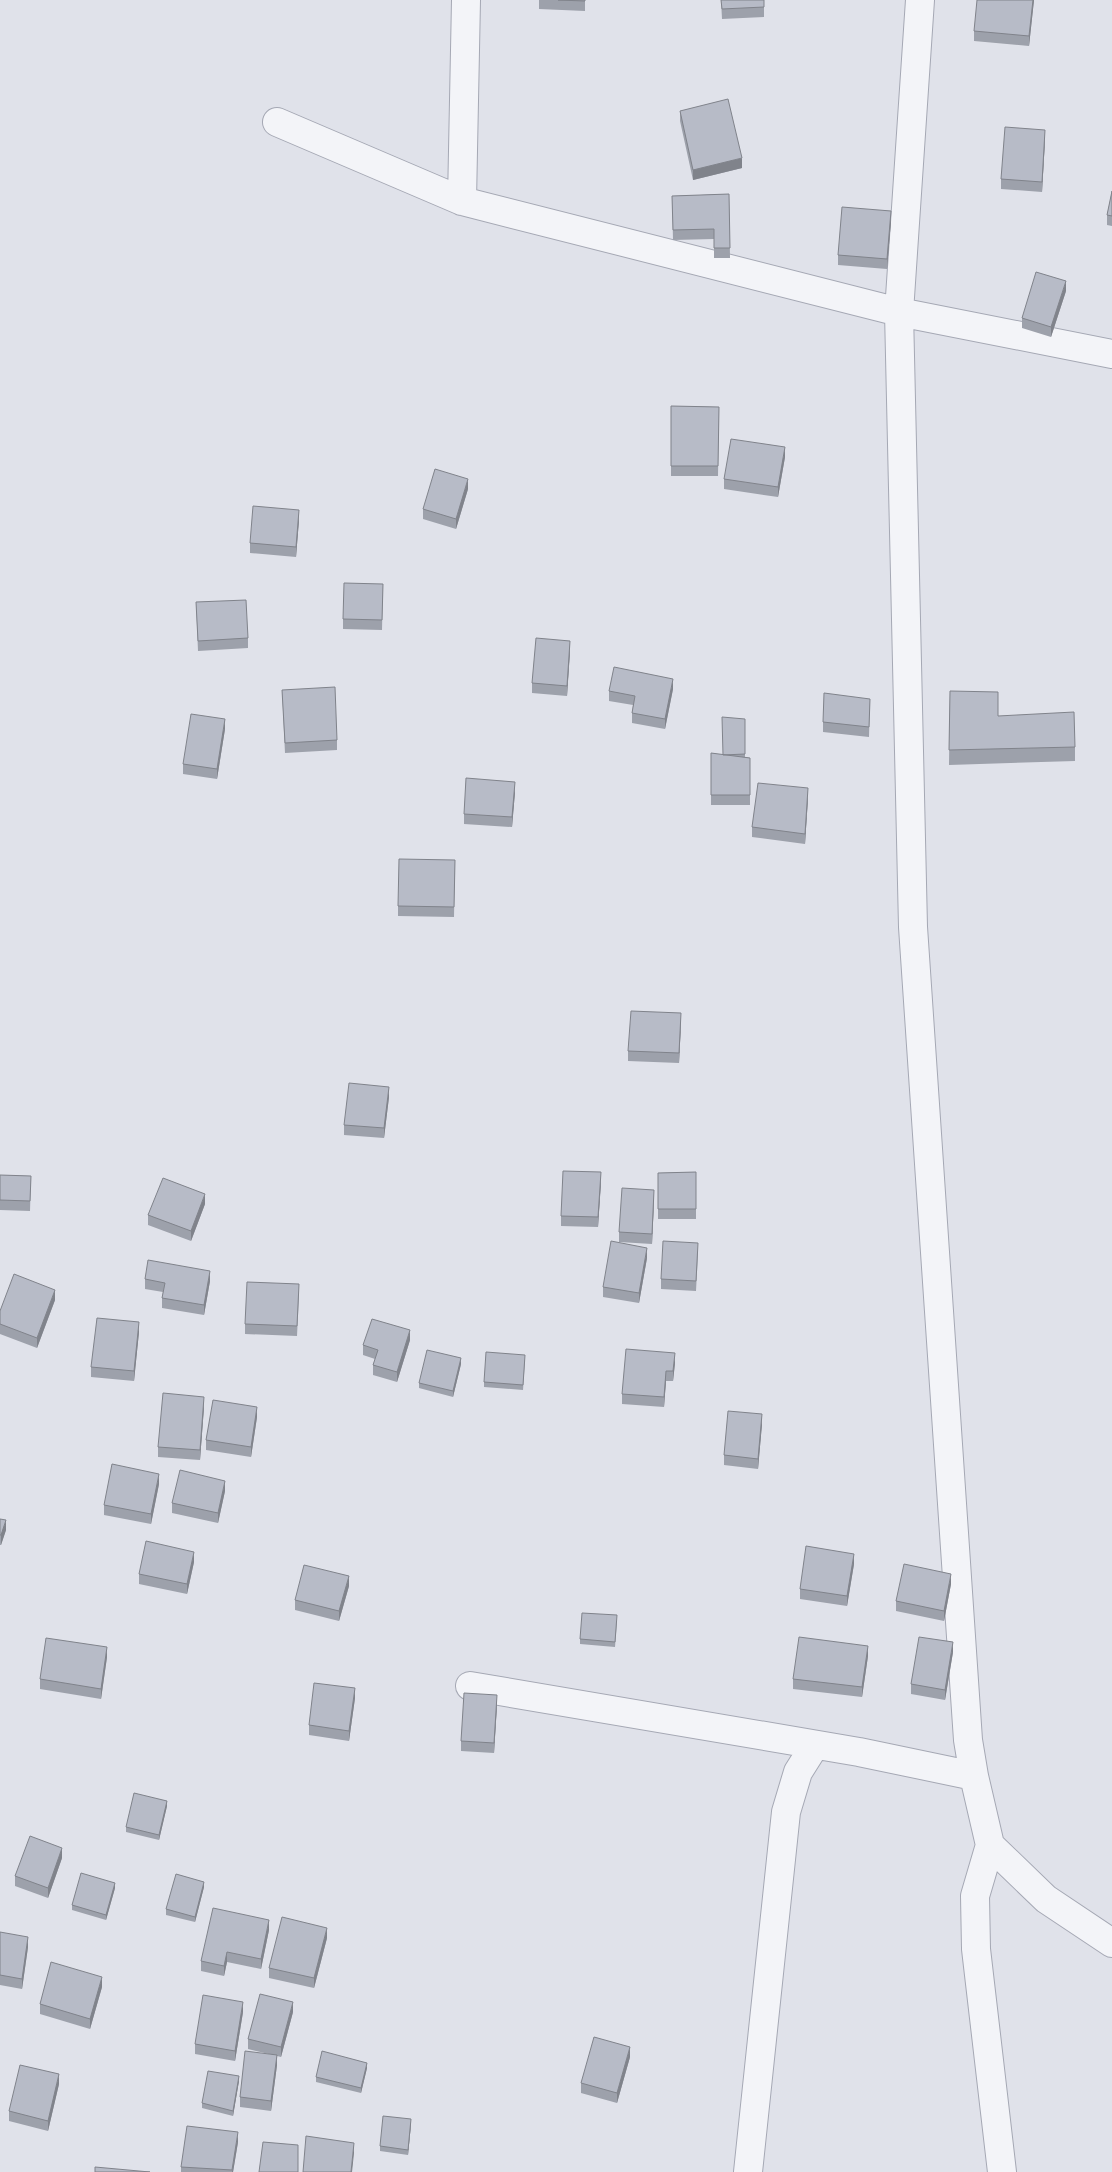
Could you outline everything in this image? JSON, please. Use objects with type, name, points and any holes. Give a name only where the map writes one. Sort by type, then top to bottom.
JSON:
[{"type":"street","points":[[462,201],[466,0]]},
{"type":"street","points":[[920,0],[899,312],[913,927],[968,1740],[974,1776],[990,1845],[975,1896],[976,1949],[1002,2172]]},
{"type":"street","points":[[277,122],[462,201],[899,312],[1112,354]]},
{"type":"street","points":[[470,1686],[815,1745],[974,1776]]},
{"type":"street","points":[[748,2172],[786,1812],[798,1772],[815,1745]]},
{"type":"street","points":[[990,1845],[1046,1899],[1112,1942]]},
{"type":"building","points":[[721,0],[764,0],[764,7],[722,9]]},
{"type":"building","points":[[977,0],[1033,0],[1029,36],[974,31]]},
{"type":"building","points":[[728,99],[742,158],[693,170],[680,111]]},
{"type":"building","points":[[1005,127],[1045,130],[1042,182],[1001,179]]},
{"type":"building","points":[[1112,191],[1112,216],[1107,215]]},
{"type":"building","points":[[729,194],[730,248],[714,248],[714,229],[673,230],[672,196]]},
{"type":"building","points":[[842,207],[891,211],[887,259],[838,255]]},
{"type":"building","points":[[1036,272],[1066,281],[1051,327],[1022,318]]},
{"type":"building","points":[[671,406],[719,407],[718,466],[671,466]]},
{"type":"building","points":[[731,439],[785,447],[778,487],[724,479]]},
{"type":"building","points":[[435,469],[468,479],[456,519],[423,509]]},
{"type":"building","points":[[253,506],[299,510],[296,547],[250,543]]},
{"type":"building","points":[[344,583],[383,584],[382,620],[343,619]]},
{"type":"building","points":[[246,600],[248,638],[198,641],[196,602]]},
{"type":"building","points":[[536,638],[570,641],[567,686],[532,683]]},
{"type":"building","points":[[614,667],[673,679],[665,719],[632,713],[635,696],[609,691]]},
{"type":"building","points":[[335,687],[337,740],[285,743],[282,690]]},
{"type":"building","points":[[950,691],[998,692],[998,716],[1074,712],[1075,747],[949,750]]},
{"type":"building","points":[[824,693],[870,699],[869,727],[823,722]]},
{"type":"building","points":[[191,714],[225,719],[217,769],[183,764]]},
{"type":"building","points":[[722,717],[745,719],[745,754],[723,755]]},
{"type":"building","points":[[711,753],[750,758],[750,795],[711,795]]},
{"type":"building","points":[[466,778],[515,782],[512,817],[464,814]]},
{"type":"building","points":[[758,783],[808,788],[805,834],[752,827]]},
{"type":"building","points":[[399,859],[455,860],[454,907],[398,906]]},
{"type":"building","points":[[631,1011],[681,1013],[679,1053],[628,1051]]},
{"type":"building","points":[[349,1083],[389,1087],[384,1128],[344,1125]]},
{"type":"building","points":[[563,1171],[601,1172],[598,1217],[561,1216]]},
{"type":"building","points":[[696,1172],[696,1209],[658,1209],[658,1173]]},
{"type":"building","points":[[0,1175],[31,1176],[30,1201],[0,1200]]},
{"type":"building","points":[[163,1178],[205,1194],[191,1231],[148,1215]]},
{"type":"building","points":[[622,1188],[654,1190],[652,1234],[619,1232]]},
{"type":"building","points":[[611,1241],[647,1248],[639,1293],[603,1287]]},
{"type":"building","points":[[663,1241],[698,1243],[696,1281],[661,1279]]},
{"type":"building","points":[[148,1260],[210,1271],[204,1305],[162,1298],[165,1283],[145,1279]]},
{"type":"building","points":[[14,1274],[55,1290],[37,1338],[0,1324],[0,1311]]},
{"type":"building","points":[[247,1282],[299,1284],[297,1326],[245,1324]]},
{"type":"building","points":[[97,1318],[139,1322],[134,1371],[91,1367]]},
{"type":"building","points":[[372,1319],[410,1330],[397,1372],[373,1365],[378,1350],[363,1345]]},
{"type":"building","points":[[626,1349],[675,1353],[673,1371],[666,1371],[664,1397],[622,1394]]},
{"type":"building","points":[[427,1350],[461,1358],[453,1391],[419,1383]]},
{"type":"building","points":[[486,1352],[525,1355],[523,1385],[484,1382]]},
{"type":"building","points":[[163,1393],[204,1397],[200,1450],[158,1447]]},
{"type":"building","points":[[213,1400],[257,1407],[251,1447],[206,1440]]},
{"type":"building","points":[[728,1411],[762,1414],[758,1459],[724,1455]]},
{"type":"building","points":[[112,1464],[159,1474],[151,1514],[104,1505]]},
{"type":"building","points":[[180,1470],[225,1481],[218,1513],[172,1503]]},
{"type":"building","points":[[0,1519],[6,1520],[1,1535],[0,1535]]},
{"type":"building","points":[[146,1541],[194,1552],[187,1584],[139,1574]]},
{"type":"building","points":[[806,1546],[854,1554],[847,1596],[800,1589]]},
{"type":"building","points":[[904,1564],[951,1574],[944,1611],[896,1601]]},
{"type":"building","points":[[304,1565],[349,1576],[339,1611],[295,1600]]},
{"type":"building","points":[[582,1613],[617,1615],[615,1642],[580,1639]]},
{"type":"building","points":[[799,1637],[868,1646],[862,1687],[793,1679]]},
{"type":"building","points":[[919,1637],[953,1642],[945,1690],[911,1684]]},
{"type":"building","points":[[46,1638],[107,1647],[101,1689],[40,1679]]},
{"type":"building","points":[[314,1683],[355,1688],[349,1731],[309,1725]]},
{"type":"building","points":[[464,1693],[497,1695],[494,1743],[461,1741]]},
{"type":"building","points":[[134,1793],[167,1801],[159,1835],[126,1827]]},
{"type":"building","points":[[30,1836],[62,1848],[48,1888],[15,1876]]},
{"type":"building","points":[[81,1873],[115,1883],[106,1915],[72,1905]]},
{"type":"building","points":[[176,1874],[204,1882],[195,1917],[166,1909]]},
{"type":"building","points":[[213,1908],[269,1920],[261,1959],[227,1952],[224,1966],[201,1961]]},
{"type":"building","points":[[282,1917],[327,1928],[314,1978],[269,1968]]},
{"type":"building","points":[[0,1932],[28,1937],[22,1979],[0,1975]]},
{"type":"building","points":[[51,1962],[102,1977],[90,2019],[40,2004]]},
{"type":"building","points":[[260,1994],[293,2002],[281,2047],[248,2039]]},
{"type":"building","points":[[203,1995],[243,2002],[235,2051],[195,2044]]},
{"type":"building","points":[[594,2037],[630,2047],[617,2093],[581,2083]]},
{"type":"building","points":[[245,2051],[277,2055],[271,2101],[240,2097]]},
{"type":"building","points":[[322,2051],[367,2063],[361,2088],[316,2077]]},
{"type":"building","points":[[20,2065],[59,2074],[48,2121],[9,2111]]},
{"type":"building","points":[[208,2071],[239,2076],[233,2111],[202,2103]]},
{"type":"building","points":[[383,2116],[411,2119],[408,2150],[380,2146]]},
{"type":"building","points":[[187,2126],[238,2132],[232,2170],[181,2167]]},
{"type":"building","points":[[306,2136],[354,2143],[351,2172],[303,2172]]},
{"type":"building","points":[[263,2142],[298,2145],[298,2172],[259,2172]]},
{"type":"building","points":[[95,2167],[150,2172],[95,2172]]}]
